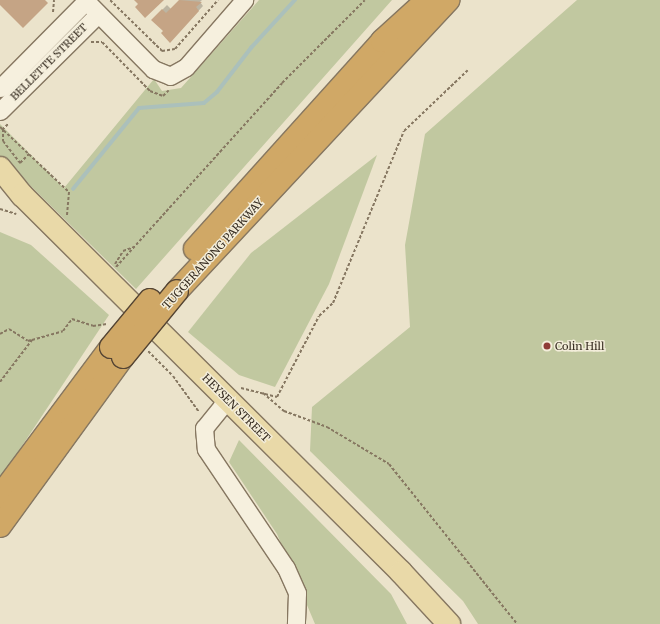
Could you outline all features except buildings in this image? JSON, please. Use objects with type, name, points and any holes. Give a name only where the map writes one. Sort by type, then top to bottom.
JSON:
[{"type":"highway","name":"TUGGERANONG PARKWAY","points":[[0,496],[171,286],[382,41],[427,0]]},
{"type":"highway","name":"TUGGERANONG PARKWAY","points":[[171,286],[448,0]]},
{"type":"highway","name":"TUGGERANONG PARKWAY","points":[[0,526],[117,352]]},
{"type":"main road","name":"HEYSEN STREET","points":[[10,165],[22,195]]},
{"type":"main road","name":"HEYSEN STREET","points":[[0,183],[22,195],[401,572],[448,624]]},
{"type":"street","points":[[86,0],[153,69],[170,76],[186,67],[244,0]]},
{"type":"street","name":"BELLETTE STREET","points":[[0,88],[86,0]]},
{"type":"street","name":"BELLETTE STREET","points":[[7,114],[98,14]]},
{"type":"street","points":[[224,396],[222,406],[204,428],[206,449],[286,568],[297,593],[296,624]]},
{"type":"path","points":[[48,17],[54,11],[54,0]]},
{"type":"path","points":[[110,0],[162,51],[175,49],[218,0]]},
{"type":"path","points":[[135,246],[123,251],[115,260],[114,270],[282,83],[365,0]]},
{"type":"path","points":[[86,42],[102,42],[141,82]]},
{"type":"path","points":[[224,396],[233,387],[262,392],[277,397],[319,316],[333,303],[404,131],[468,70]]},
{"type":"path","points":[[7,114],[3,130],[3,141],[10,165]]},
{"type":"path","points":[[0,126],[69,192]]},
{"type":"path","points":[[0,334],[9,329],[28,340],[32,340],[63,331],[72,319],[93,326],[109,324]]},
{"type":"path","points":[[0,382],[32,340]]},
{"type":"path","points":[[146,349],[173,376],[207,423]]},
{"type":"path","points":[[262,392],[284,412],[327,427],[389,464],[517,624]]},
{"type":"green space","points":[[259,0],[392,0],[136,289],[0,156],[0,124],[64,188],[154,79],[162,91],[181,88]]},
{"type":"green space","points":[[577,0],[660,0],[660,624],[478,624],[463,601],[310,451],[312,407],[410,327],[405,245],[425,134]]},
{"type":"green space","points":[[377,155],[329,284],[275,387],[239,375],[188,332],[251,253]]},
{"type":"green space","points":[[0,232],[31,245],[109,315],[0,479]]},
{"type":"green space","points":[[239,440],[391,594],[407,624],[315,624],[277,534],[229,462]]},
{"type":"waterway","points":[[73,189],[139,108],[204,103],[217,92],[251,48],[295,0]]},
{"type":"place","name":"Colin Hill","points":[[547,346]]}]
